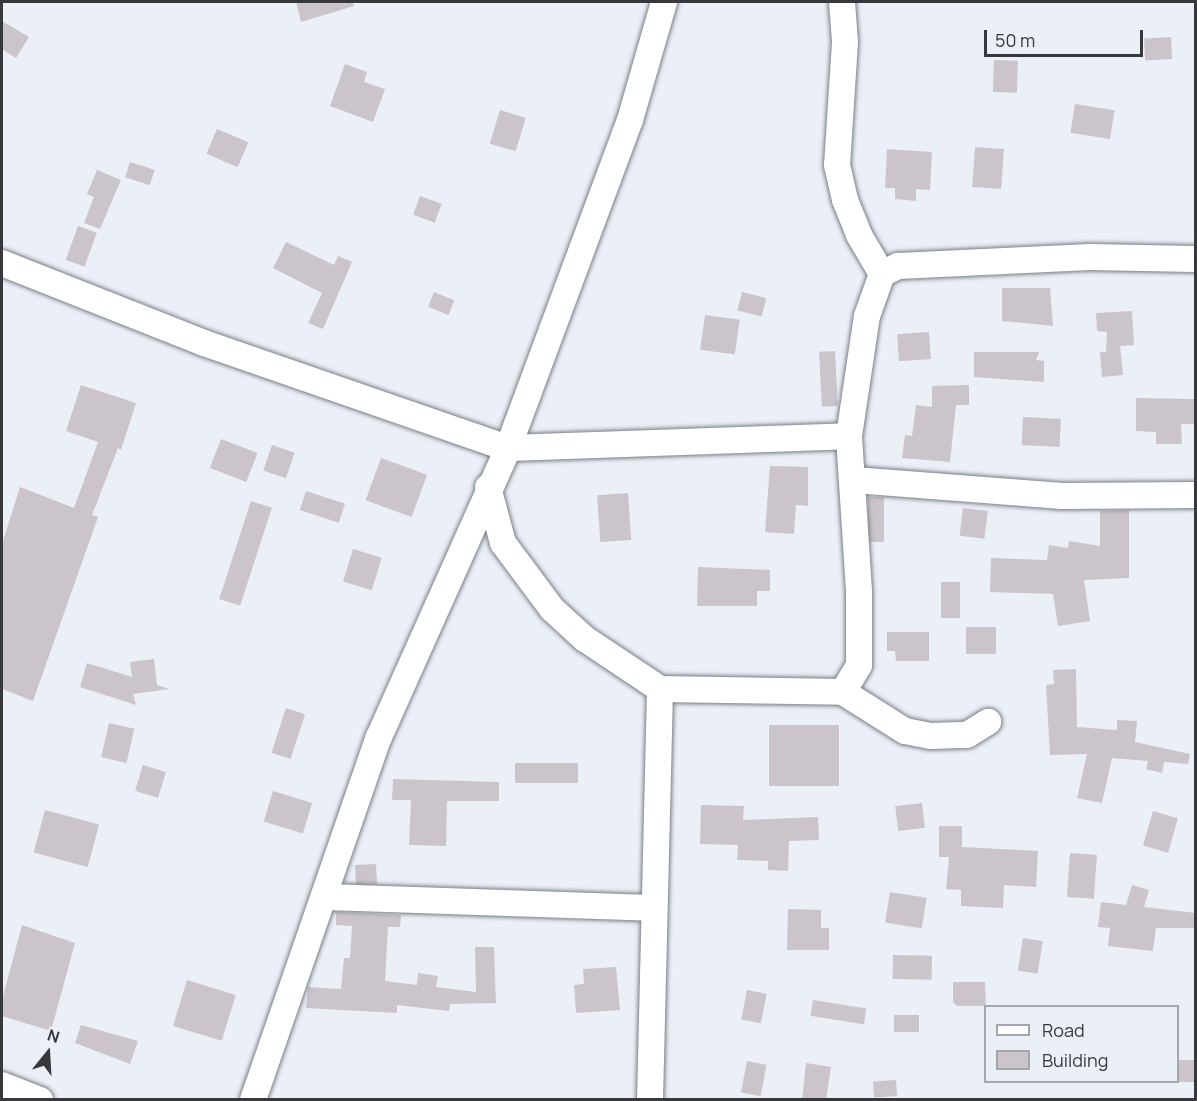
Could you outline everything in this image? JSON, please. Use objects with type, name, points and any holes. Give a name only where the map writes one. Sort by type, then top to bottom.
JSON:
[{"type":"street","points":[[253,1100],[379,737],[488,487],[508,447],[630,120],[664,2]]},
{"type":"street","points":[[842,2],[845,42],[837,165],[852,218],[882,274]]},
{"type":"street","points":[[843,692],[859,665],[854,480],[849,435],[867,316],[882,274],[898,266],[1090,257],[1196,259]]},
{"type":"street","points":[[2,263],[204,343],[508,447],[849,435]]},
{"type":"street","points":[[854,480],[1062,496],[1196,495]]},
{"type":"street","points":[[488,487],[503,543],[552,609],[585,639],[660,689],[843,692],[905,730],[931,736],[968,735],[988,722]]},
{"type":"street","points":[[650,1100],[660,689]]},
{"type":"street","points":[[324,897],[654,908]]},
{"type":"street","points":[[2,1085],[40,1100]]},
{"type":"building","points":[[296,2],[353,2],[354,6],[301,22]]},
{"type":"building","points":[[2,21],[29,37],[16,58],[2,49]]},
{"type":"building","points":[[1171,37],[1172,59],[1145,60],[1144,38]]},
{"type":"building","points":[[994,60],[1018,61],[1017,93],[993,92]]},
{"type":"building","points":[[345,64],[367,72],[364,82],[385,89],[373,122],[330,106]]},
{"type":"building","points":[[1075,104],[1115,110],[1110,139],[1070,133]]},
{"type":"building","points":[[500,110],[526,118],[516,151],[490,143]]},
{"type":"building","points":[[217,129],[248,142],[238,167],[206,154]]},
{"type":"building","points":[[975,147],[1004,149],[1001,189],[972,187]]},
{"type":"building","points":[[887,149],[932,152],[930,190],[916,189],[916,201],[895,199],[895,188],[885,188]]},
{"type":"building","points":[[130,162],[155,170],[150,185],[125,177]]},
{"type":"building","points":[[97,170],[121,180],[100,229],[84,223],[94,197],[87,194]]},
{"type":"building","points":[[420,196],[442,204],[435,223],[413,215]]},
{"type":"building","points":[[78,226],[97,233],[84,267],[66,260]]},
{"type":"building","points":[[286,242],[334,265],[338,256],[352,262],[323,329],[308,323],[322,293],[273,268]]},
{"type":"building","points":[[1002,288],[1050,288],[1053,326],[1002,321]]},
{"type":"building","points":[[434,292],[454,300],[448,315],[428,307]]},
{"type":"building","points":[[742,292],[766,298],[762,316],[737,310]]},
{"type":"building","points":[[1132,311],[1134,345],[1120,346],[1123,375],[1102,377],[1100,352],[1106,352],[1107,332],[1097,331],[1096,313]]},
{"type":"building","points":[[705,315],[740,320],[735,355],[700,350]]},
{"type":"building","points":[[929,332],[931,359],[899,361],[897,334]]},
{"type":"building","points":[[835,351],[838,406],[822,407],[819,352]]},
{"type":"building","points":[[974,352],[1039,352],[1036,360],[1044,361],[1044,382],[974,377]]},
{"type":"building","points":[[81,385],[136,403],[121,450],[118,448],[92,515],[98,517],[33,701],[2,689],[2,544],[20,487],[74,508],[98,442],[66,431]]},
{"type":"building","points":[[969,385],[969,405],[956,405],[950,462],[902,458],[905,435],[912,436],[916,405],[932,407],[932,386]]},
{"type":"building","points":[[1136,398],[1196,399],[1196,424],[1181,424],[1182,444],[1156,444],[1156,432],[1136,431]]},
{"type":"building","points":[[1023,417],[1061,419],[1059,447],[1022,445]]},
{"type":"building","points":[[221,439],[257,453],[246,482],[210,468]]},
{"type":"building","points":[[272,445],[295,453],[286,478],[263,471]]},
{"type":"building","points":[[381,458],[427,475],[412,517],[366,500]]},
{"type":"building","points":[[770,466],[808,467],[808,506],[796,505],[794,534],[765,532]]},
{"type":"building","points":[[306,491],[345,504],[339,523],[300,510]]},
{"type":"building","points":[[628,493],[631,540],[600,542],[597,495]]},
{"type":"building","points":[[868,497],[884,497],[884,542],[868,542]]},
{"type":"building","points":[[251,501],[272,508],[240,606],[219,599]]},
{"type":"building","points":[[963,508],[988,511],[984,539],[960,536]]},
{"type":"building","points":[[1129,510],[1129,578],[1084,580],[1090,621],[1058,626],[1053,594],[990,592],[991,558],[1047,560],[1049,545],[1068,548],[1069,541],[1100,546],[1100,511]]},
{"type":"building","points":[[353,549],[382,558],[372,590],[343,582]]},
{"type":"building","points":[[698,567],[770,570],[770,591],[757,591],[757,606],[697,606]]},
{"type":"building","points":[[941,582],[960,582],[960,618],[941,618]]},
{"type":"building","points":[[966,627],[996,627],[996,654],[966,654]]},
{"type":"building","points":[[887,632],[929,632],[929,661],[896,661],[895,651],[887,651]]},
{"type":"building","points":[[154,659],[157,685],[170,689],[133,694],[136,705],[80,687],[87,663],[132,677],[130,662]]},
{"type":"building","points":[[1076,669],[1077,727],[1117,730],[1117,720],[1137,721],[1135,742],[1190,754],[1188,764],[1164,762],[1162,773],[1146,769],[1148,761],[1112,758],[1102,803],[1077,798],[1087,754],[1050,755],[1046,685],[1054,684],[1053,670]]},
{"type":"building","points":[[286,708],[305,714],[290,759],[271,753]]},
{"type":"building","points":[[109,723],[134,729],[126,763],[101,757]]},
{"type":"building","points":[[769,725],[839,725],[839,786],[769,786]]},
{"type":"building","points":[[515,763],[578,763],[578,783],[515,783]]},
{"type":"building","points":[[143,765],[166,772],[158,798],[135,791]]},
{"type":"building","points":[[393,779],[499,782],[499,801],[447,801],[446,846],[409,845],[411,800],[392,800]]},
{"type":"building","points":[[273,791],[312,803],[303,834],[264,822]]},
{"type":"building","points":[[922,803],[925,828],[898,831],[895,806]]},
{"type":"building","points":[[701,805],[744,806],[743,820],[818,817],[819,840],[789,841],[788,871],[768,870],[768,861],[737,860],[738,845],[700,844]]},
{"type":"building","points":[[45,810],[99,824],[88,867],[34,853]]},
{"type":"building","points":[[1153,811],[1178,818],[1168,853],[1143,846]]},
{"type":"building","points":[[939,826],[962,826],[962,847],[1038,851],[1036,887],[1004,885],[1003,908],[961,906],[961,890],[946,889],[949,857],[939,857]]},
{"type":"building","points":[[1070,853],[1097,855],[1094,899],[1067,897]]},
{"type":"building","points":[[376,864],[377,884],[356,885],[355,865]]},
{"type":"building","points":[[1132,885],[1149,890],[1144,907],[1196,913],[1196,928],[1156,928],[1153,951],[1108,946],[1110,928],[1098,927],[1101,902],[1126,905]]},
{"type":"building","points":[[890,892],[927,898],[922,928],[885,923]]},
{"type":"building","points":[[788,909],[821,910],[821,928],[829,928],[829,950],[787,950]]},
{"type":"building","points":[[336,912],[401,915],[400,927],[388,927],[385,981],[417,985],[418,973],[438,976],[436,987],[476,992],[475,947],[494,947],[496,1003],[450,1004],[449,1011],[397,1005],[397,1013],[306,1008],[308,987],[341,989],[344,958],[350,958],[352,926],[336,925]]},
{"type":"building","points":[[22,925],[75,943],[51,1031],[2,1016],[2,1000]]},
{"type":"building","points":[[1023,938],[1043,941],[1038,974],[1018,971]]},
{"type":"building","points":[[893,955],[932,956],[932,980],[893,979]]},
{"type":"building","points":[[616,967],[620,1010],[576,1013],[574,985],[584,984],[583,969]]},
{"type":"building","points":[[187,980],[236,995],[222,1041],[173,1026]]},
{"type":"building","points":[[953,982],[985,982],[986,1005],[957,1006],[953,1002]]},
{"type":"building","points":[[747,990],[767,994],[761,1023],[741,1019]]},
{"type":"building","points":[[813,1000],[866,1008],[864,1024],[810,1016]]},
{"type":"building","points":[[894,1015],[919,1015],[919,1032],[894,1032]]},
{"type":"building","points":[[81,1025],[138,1041],[130,1064],[75,1043]]},
{"type":"building","points":[[1179,1060],[1196,1060],[1196,1082],[1179,1082]]},
{"type":"building","points":[[747,1061],[767,1065],[761,1096],[741,1092]]},
{"type":"building","points":[[806,1063],[831,1067],[826,1100],[802,1100]]},
{"type":"building","points":[[896,1080],[897,1096],[874,1098],[873,1082]]}]
